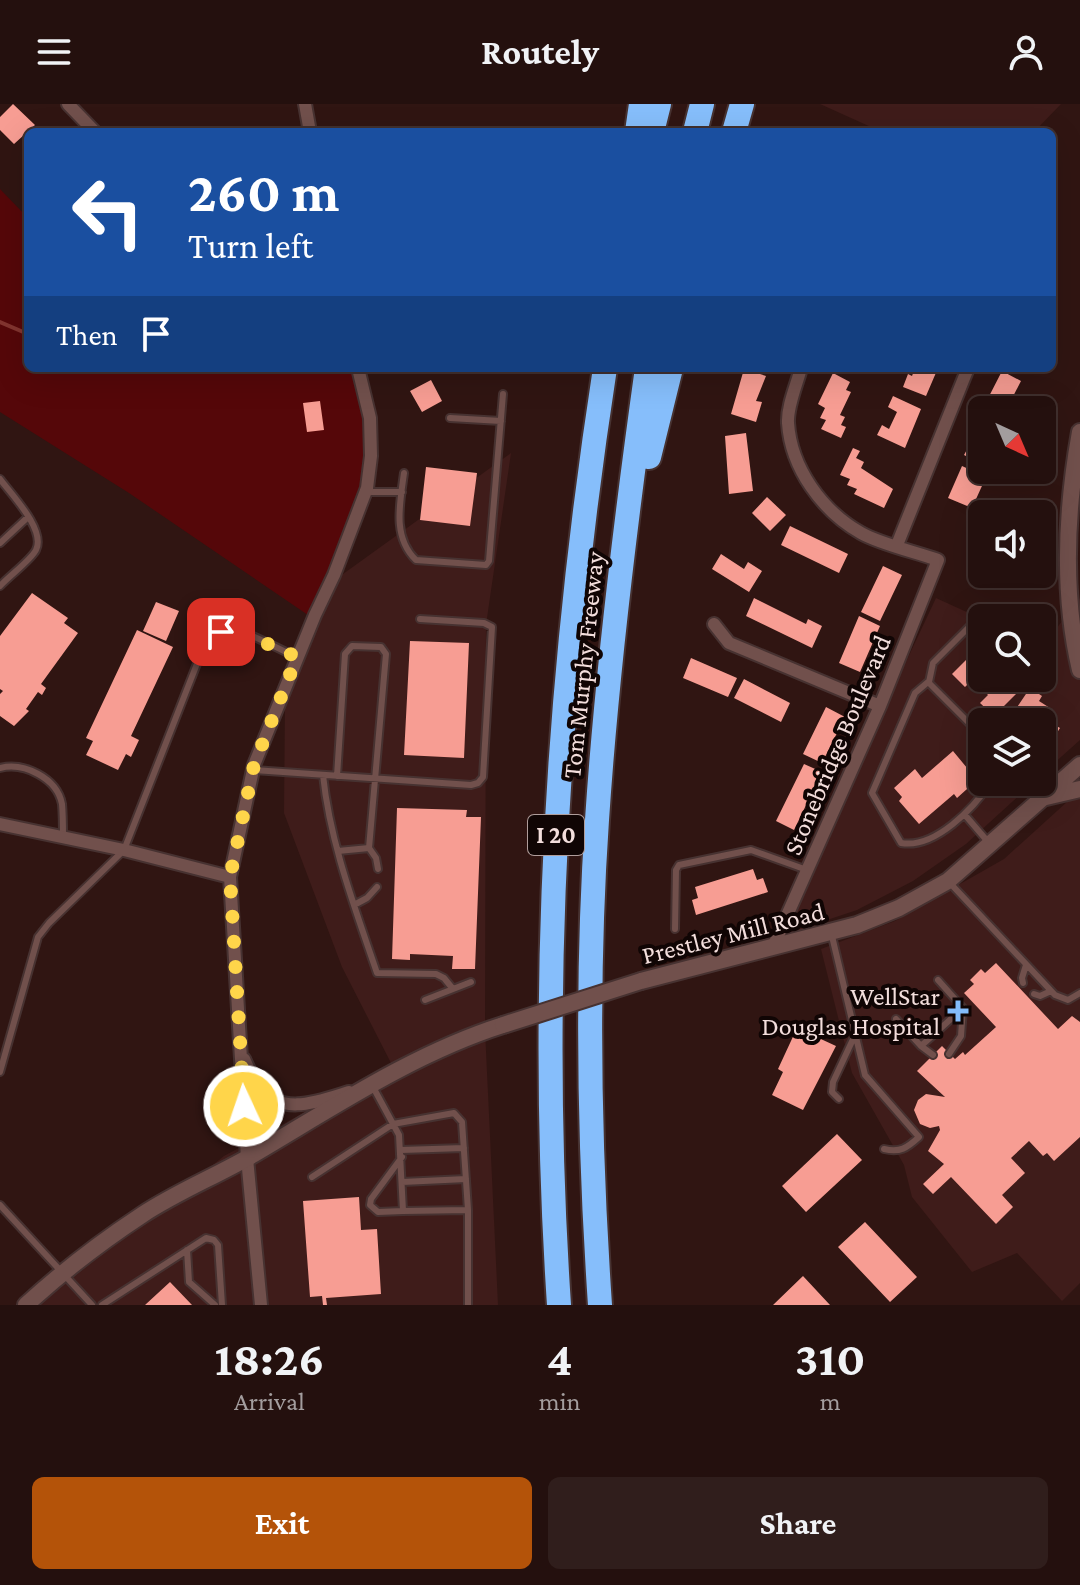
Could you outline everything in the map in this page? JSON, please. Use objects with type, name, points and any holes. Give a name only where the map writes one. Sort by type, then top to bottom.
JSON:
[{"type":"highway","points":[[638,128],[641,104]]},
{"type":"highway","points":[[653,128],[659,104]]},
{"type":"highway","points":[[696,128],[702,104]]},
{"type":"highway","points":[[735,128],[742,104]]},
{"type":"highway","name":"Tom Murphy Freeway","points":[[559,1305],[551,1028],[552,907],[570,641],[604,372]]},
{"type":"highway","name":"Tom Murphy Freeway","points":[[600,1305],[591,1114],[591,974],[597,819],[619,571],[646,372]]},
{"type":"highway","points":[[619,571],[670,372]]},
{"type":"street","points":[[68,104],[91,128]]},
{"type":"street","points":[[305,104],[309,128]]},
{"type":"street","points":[[261,1305],[247,1158],[230,877],[253,770],[365,492],[371,456],[370,418],[359,372]]},
{"type":"street","points":[[800,372],[788,420],[793,450],[804,477],[827,506],[861,533],[897,545],[966,372]]},
{"type":"street","points":[[1080,432],[1074,464],[1068,544],[1070,611],[1080,670]]},
{"type":"street","name":"Stonebridge Boulevard","points":[[773,947],[880,706],[938,560],[897,545]]},
{"type":"street","points":[[714,624],[729,643],[880,706]]},
{"type":"street","name":"Prestley Mill Road","points":[[26,1305],[63,1272],[143,1214],[247,1158],[367,1086],[458,1041],[683,968],[857,925],[899,908],[948,881],[1080,765]]},
{"type":"street","points":[[1041,799],[1080,789]]},
{"type":"street","points":[[0,824],[124,850],[230,877]]},
{"type":"street","name":"Prestley Mill Road","points":[[241,1054],[260,1088],[275,1101],[304,1106],[367,1086]]},
{"type":"lane","points":[[404,473],[399,527],[407,552],[416,560],[486,565],[489,561],[503,394]]},
{"type":"lane","points":[[450,418],[501,421]]},
{"type":"lane","points":[[0,479],[39,536],[37,549],[0,586]]},
{"type":"lane","points":[[365,492],[402,492]]},
{"type":"lane","points":[[0,543],[28,517]]},
{"type":"lane","points":[[253,770],[471,785],[478,783],[483,777],[492,627],[484,623],[420,619]]},
{"type":"lane","points":[[968,628],[933,663],[929,682],[915,693],[872,793],[901,843],[910,845],[923,841],[965,815],[980,796]]},
{"type":"lane","points":[[0,1072],[38,937],[124,850],[202,651],[221,632],[234,629],[297,657]]},
{"type":"lane","points":[[337,776],[345,654],[352,646],[381,647],[386,654],[369,848],[378,869]]},
{"type":"lane","points":[[929,682],[968,722]]},
{"type":"lane","points":[[0,768],[27,769],[55,788],[61,802],[63,837]]},
{"type":"lane","points":[[323,775],[326,809],[377,973],[436,974],[453,989]]},
{"type":"lane","points":[[965,815],[989,843]]},
{"type":"lane","points":[[338,851],[369,848]]},
{"type":"lane","points":[[675,929],[676,870],[679,865],[751,850],[807,870]]},
{"type":"lane","points":[[948,881],[1051,991],[1062,1000],[1072,999],[1080,993]]},
{"type":"lane","points":[[354,905],[367,898],[377,887]]},
{"type":"lane","points":[[831,932],[865,1075],[919,1137],[905,1150],[894,1152],[884,1149]]},
{"type":"lane","points":[[1023,983],[1026,965]]},
{"type":"lane","points":[[938,980],[963,1008],[961,1036],[949,1054]]},
{"type":"lane","points":[[425,1000],[471,982]]},
{"type":"lane","points":[[1034,994],[1040,996],[1051,991]]},
{"type":"lane","points":[[921,1046],[963,1008]]},
{"type":"lane","points":[[896,1019],[933,1055]]},
{"type":"lane","points":[[839,1099],[832,1092],[833,1082],[855,1035]]},
{"type":"lane","points":[[367,1086],[399,1135],[403,1211]]},
{"type":"lane","points":[[312,1177],[393,1124],[454,1113],[462,1122],[464,1148],[468,1210],[468,1305]]},
{"type":"lane","points":[[401,1154],[464,1148]]},
{"type":"lane","points":[[401,1154],[371,1199],[370,1205],[378,1212],[468,1210]]},
{"type":"lane","points":[[402,1182],[466,1179]]},
{"type":"lane","points":[[0,1205],[92,1305]]},
{"type":"lane","points":[[102,1305],[206,1238],[218,1245],[222,1305]]},
{"type":"lane","points":[[187,1250],[189,1282],[215,1305]]},
{"type":"shaded area","points":[[820,104],[1061,104],[1038,128],[873,128]]},
{"type":"shaded area","points":[[0,189],[24,214],[24,372],[359,372],[370,418],[367,488],[308,615],[129,493],[0,412]]},
{"type":"shaded area","points":[[511,453],[486,625],[485,1030],[498,1305],[39,1305],[224,1156],[392,1065],[342,967],[284,813],[285,701],[308,615],[325,587]]},
{"type":"shaded area","points":[[936,598],[968,613],[968,692],[1056,692],[1056,629],[1080,598],[1080,740],[1056,761],[1056,708],[968,708],[968,796],[1019,796],[966,844],[913,881],[857,910],[806,927],[783,942],[880,717]]},
{"type":"shaded area","name":"WellStar Douglas Hospital","points":[[1080,799],[1080,1283],[1062,1301],[1017,1253],[972,1272],[912,1197],[904,1165],[852,1073],[821,949],[895,921],[1004,859],[1068,801]]},
{"type":"building","points":[[13,104],[35,125],[24,128],[24,135],[14,144],[0,130],[0,117]]},
{"type":"building","points":[[743,372],[766,376],[756,401],[762,402],[756,422],[731,414]]},
{"type":"building","points":[[914,372],[936,372],[926,396],[903,387],[908,374],[912,376]]},
{"type":"building","points":[[1001,372],[1021,381],[1013,396],[989,396]]},
{"type":"building","points":[[833,373],[850,382],[846,390],[851,392],[840,415],[845,417],[841,425],[846,427],[841,438],[821,429],[826,420],[820,418],[825,408],[818,404]]},
{"type":"building","points":[[431,380],[442,401],[422,412],[410,391]]},
{"type":"building","points":[[893,396],[921,409],[905,448],[877,435],[882,425],[889,429],[897,412],[888,407]]},
{"type":"building","points":[[320,401],[324,430],[307,432],[303,403]]},
{"type":"building","points":[[746,433],[753,491],[729,494],[725,436]]},
{"type":"building","points":[[853,448],[860,451],[856,458],[864,462],[861,468],[893,489],[884,508],[854,494],[857,489],[847,485],[850,479],[840,475]]},
{"type":"building","points":[[962,466],[968,469],[968,484],[983,484],[976,500],[968,500],[968,506],[948,498]]},
{"type":"building","points":[[426,467],[477,473],[470,526],[420,520]]},
{"type":"building","points":[[767,497],[786,515],[770,531],[752,513]]},
{"type":"building","points":[[790,526],[848,554],[839,573],[781,545]]},
{"type":"building","points":[[721,554],[744,569],[748,562],[762,571],[749,592],[712,569]]},
{"type":"building","points":[[883,566],[902,575],[880,621],[861,612]]},
{"type":"building","points":[[32,593],[68,618],[64,623],[78,633],[41,684],[46,688],[42,695],[38,692],[26,709],[29,711],[14,726],[0,716],[0,694],[3,691],[0,689],[0,636]]},
{"type":"building","points":[[754,598],[806,624],[808,619],[822,626],[812,648],[746,616]]},
{"type":"building","points":[[156,602],[179,611],[166,641],[143,631]]},
{"type":"building","points":[[859,616],[880,626],[860,672],[839,663]]},
{"type":"building","points":[[137,630],[173,647],[131,736],[139,740],[131,757],[126,754],[118,770],[86,755],[93,741],[86,738]]},
{"type":"building","points":[[410,641],[469,643],[464,758],[404,755]]},
{"type":"building","points":[[691,658],[737,678],[728,697],[683,678]]},
{"type":"building","points":[[968,658],[968,684],[965,687],[952,674]]},
{"type":"building","points":[[744,679],[790,703],[781,722],[734,698]]},
{"type":"building","points":[[985,692],[1018,692],[1002,708],[985,708],[980,703],[988,695]]},
{"type":"building","points":[[1027,692],[1036,692],[1042,696],[1039,701],[1050,708],[1016,708]]},
{"type":"building","points":[[826,707],[845,717],[822,763],[803,754]]},
{"type":"building","points":[[953,751],[968,769],[968,788],[957,798],[954,794],[919,824],[899,801],[902,797],[894,788],[915,769],[922,778]]},
{"type":"building","points":[[804,764],[822,772],[794,830],[776,821]]},
{"type":"building","points":[[397,808],[467,810],[466,817],[481,817],[475,969],[452,969],[453,956],[410,954],[410,960],[392,959]]},
{"type":"building","points":[[753,869],[757,880],[763,878],[768,892],[696,915],[692,900],[698,898],[695,887]]},
{"type":"building","points":[[996,963],[1058,1029],[1072,1016],[1080,1022],[1080,1137],[1054,1161],[1047,1153],[1043,1156],[1029,1141],[1011,1158],[1025,1173],[1002,1195],[1013,1207],[996,1224],[951,1177],[933,1194],[923,1184],[944,1164],[928,1151],[940,1130],[939,1126],[930,1128],[920,1124],[914,1110],[918,1100],[926,1094],[945,1097],[917,1071],[942,1046],[955,1059],[963,1052],[965,1055],[996,1027],[964,993],[974,984],[970,980],[981,969],[985,973]]},
{"type":"building","points":[[797,1028],[836,1046],[803,1110],[772,1095],[783,1072],[778,1069]]},
{"type":"building","points":[[837,1134],[862,1160],[806,1212],[782,1186]]},
{"type":"building","points":[[359,1197],[361,1230],[377,1229],[381,1294],[326,1298],[327,1305],[323,1305],[322,1296],[310,1297],[303,1201]]},
{"type":"building","points":[[865,1222],[917,1277],[890,1302],[838,1247]]},
{"type":"building","points":[[803,1276],[830,1305],[773,1305]]},
{"type":"building","points":[[170,1282],[192,1305],[145,1305]]},
{"type":"waterway","points":[[0,322],[24,332]]},
{"type":"place","name":"WellStar Douglas Hospital","points":[[958,1011]]},
{"type":"route","points":[[221,632],[234,629],[297,657],[254,765],[230,877],[244,1106]]}]
